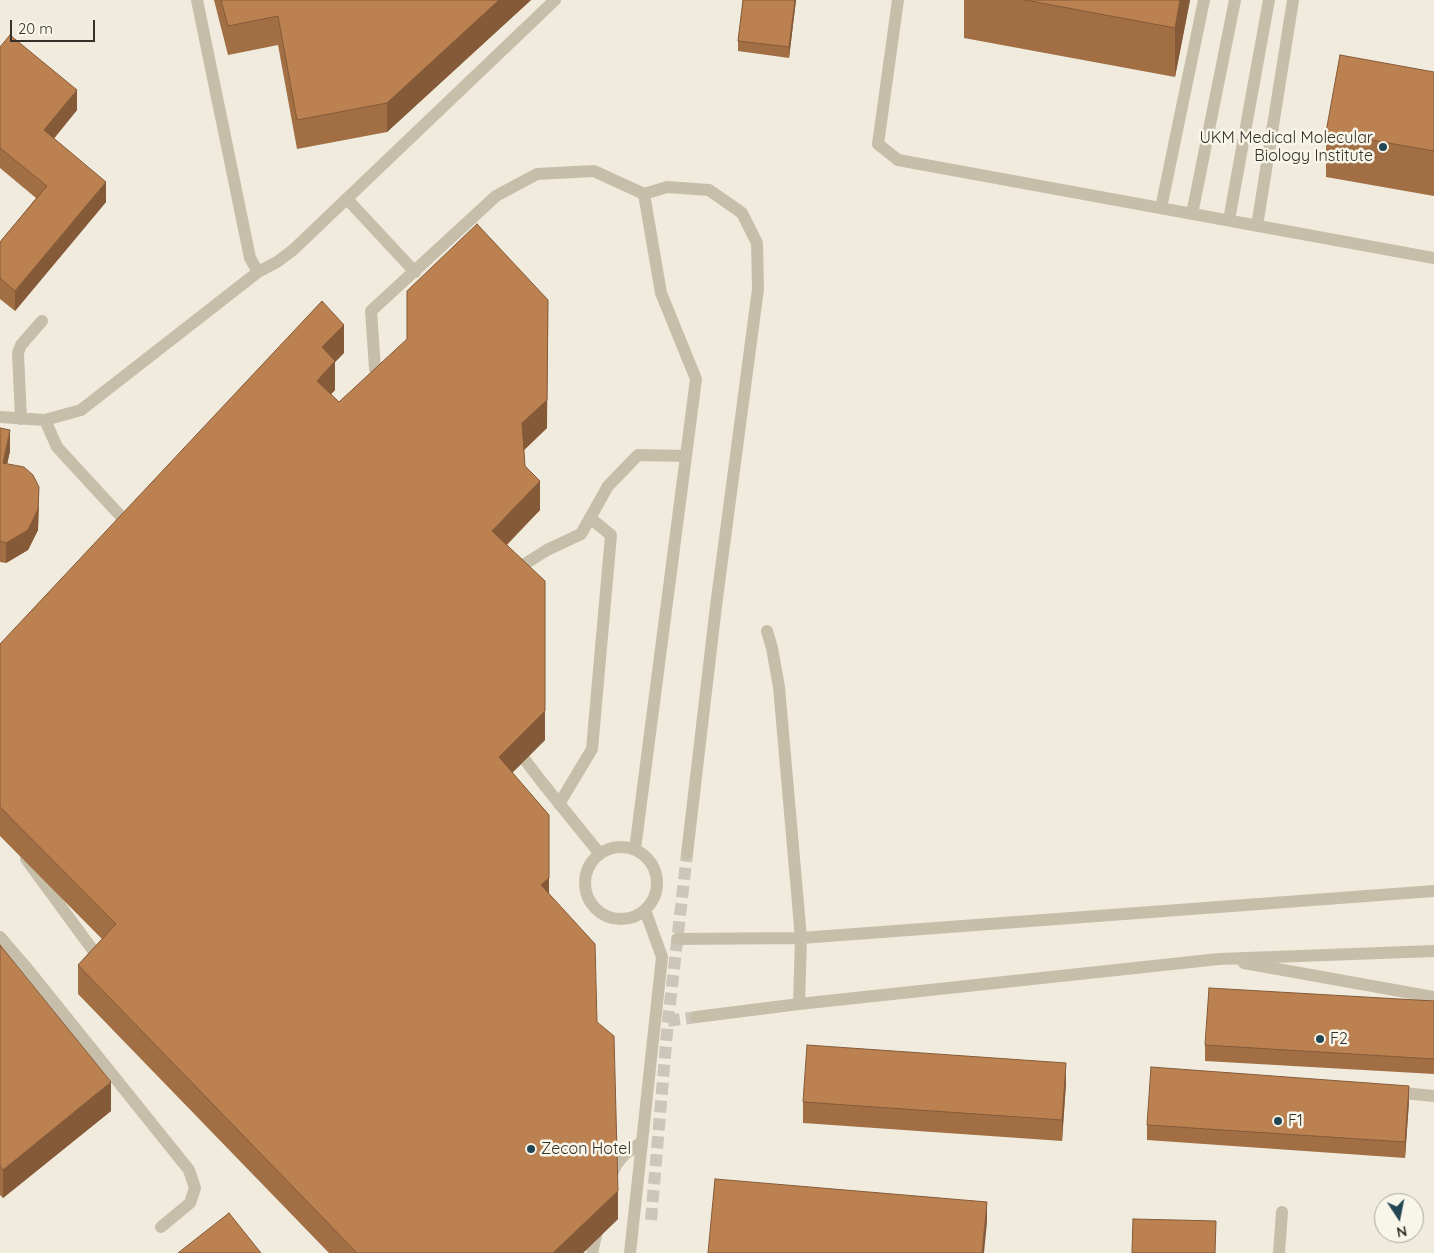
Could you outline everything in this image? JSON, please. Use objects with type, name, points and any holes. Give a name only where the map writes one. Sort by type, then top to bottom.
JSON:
[{"type":"street","points":[[197,0],[250,258],[258,272]]},
{"type":"street","points":[[0,417],[45,420],[81,410],[258,272],[277,262],[293,250],[555,0]]},
{"type":"street","points":[[898,0],[878,144],[898,160],[1434,258]]},
{"type":"street","points":[[1161,208],[1204,0]]},
{"type":"street","points":[[1192,214],[1236,0]]},
{"type":"street","points":[[1229,220],[1269,0]]},
{"type":"street","points":[[1257,226],[1293,0]]},
{"type":"street","points":[[375,369],[371,311],[496,196],[537,174],[594,171],[644,194],[667,187],[709,190],[742,213],[757,243],[758,289],[716,606],[687,854]]},
{"type":"street","points":[[636,849],[696,380],[661,293],[644,194]]},
{"type":"street","points":[[347,199],[415,272]]},
{"type":"street","points":[[21,419],[18,353],[21,345],[42,321]]},
{"type":"street","points":[[45,420],[58,447],[127,523],[127,533],[120,540]]},
{"type":"street","points":[[505,586],[506,576],[547,550],[581,534],[608,486],[638,455],[686,456]]},
{"type":"street","points":[[559,804],[592,749],[611,535],[590,518]]},
{"type":"street","points":[[767,631],[780,688],[802,938],[799,1004]]},
{"type":"street","points":[[509,738],[600,854]]},
{"type":"street","points":[[18,847],[112,976]]},
{"type":"street","points":[[624,847],[636,849],[646,856],[654,866],[657,890],[645,910],[635,916],[624,919],[602,914],[594,906],[588,896],[585,885],[586,874],[591,862],[600,854],[611,848],[624,847]]},
{"type":"street","points":[[677,939],[802,938],[1434,891]]},
{"type":"street","points":[[630,1253],[662,958],[645,910]]},
{"type":"street","points":[[0,936],[189,1170],[195,1188],[190,1203],[161,1227]]},
{"type":"street","points":[[696,1017],[1219,958],[1434,951]]},
{"type":"street","points":[[1219,958],[1434,997]]},
{"type":"street","points":[[1393,1092],[1434,1096]]},
{"type":"street","points":[[607,1188],[616,1165],[625,1154],[642,1142]]},
{"type":"street","points":[[1279,1253],[1282,1212]]},
{"type":"street","points":[[592,1253],[600,1216]]},
{"type":"building","points":[[221,0],[499,0],[387,103],[297,120],[278,16],[228,26]]},
{"type":"building","points":[[743,0],[795,0],[789,47],[738,41]]},
{"type":"building","points":[[1025,0],[1180,0],[1175,28]]},
{"type":"building","points":[[10,35],[77,90],[44,130],[106,182],[15,291],[0,278],[0,242],[47,186],[0,148],[0,47]]},
{"type":"building","points":[[1340,55],[1434,72],[1434,151],[1326,132]]},
{"type":"building","points":[[477,224],[548,300],[547,400],[522,423],[525,466],[540,481],[492,531],[545,581],[545,711],[499,757],[549,815],[549,878],[541,885],[595,944],[597,1022],[614,1036],[618,1191],[553,1253],[357,1253],[78,965],[116,924],[0,807],[0,644],[322,301],[344,325],[322,347],[335,361],[317,381],[339,402],[407,339],[407,291]]},
{"type":"building","points":[[0,428],[10,430],[3,463],[24,467],[33,475],[39,487],[38,509],[28,530],[6,543],[0,541]]},
{"type":"building","points":[[0,945],[111,1082],[3,1170],[0,1166]]},
{"type":"building","name":"F2","points":[[1209,988],[1434,1001],[1434,1059],[1205,1045]]},
{"type":"building","points":[[807,1045],[1066,1063],[1062,1120],[803,1102]]},
{"type":"building","name":"F1","points":[[1151,1067],[1409,1086],[1405,1142],[1147,1125]]},
{"type":"building","points":[[715,1179],[987,1202],[982,1253],[708,1253]]},
{"type":"building","points":[[229,1213],[261,1253],[178,1253]]},
{"type":"building","points":[[1133,1219],[1216,1221],[1215,1253],[1132,1253]]},
{"type":"tunnel","points":[[651,1220],[668,1021],[687,854]]},
{"type":"tunnel","points":[[668,1021],[696,1017]]},
{"type":"place","name":"UKM Medical Molecular Biology Institute","points":[[1383,147]]},
{"type":"place","name":"F2","points":[[1320,1039]]},
{"type":"place","name":"F1","points":[[1278,1121]]},
{"type":"place","name":"Zecon Hotel","points":[[531,1149]]}]
